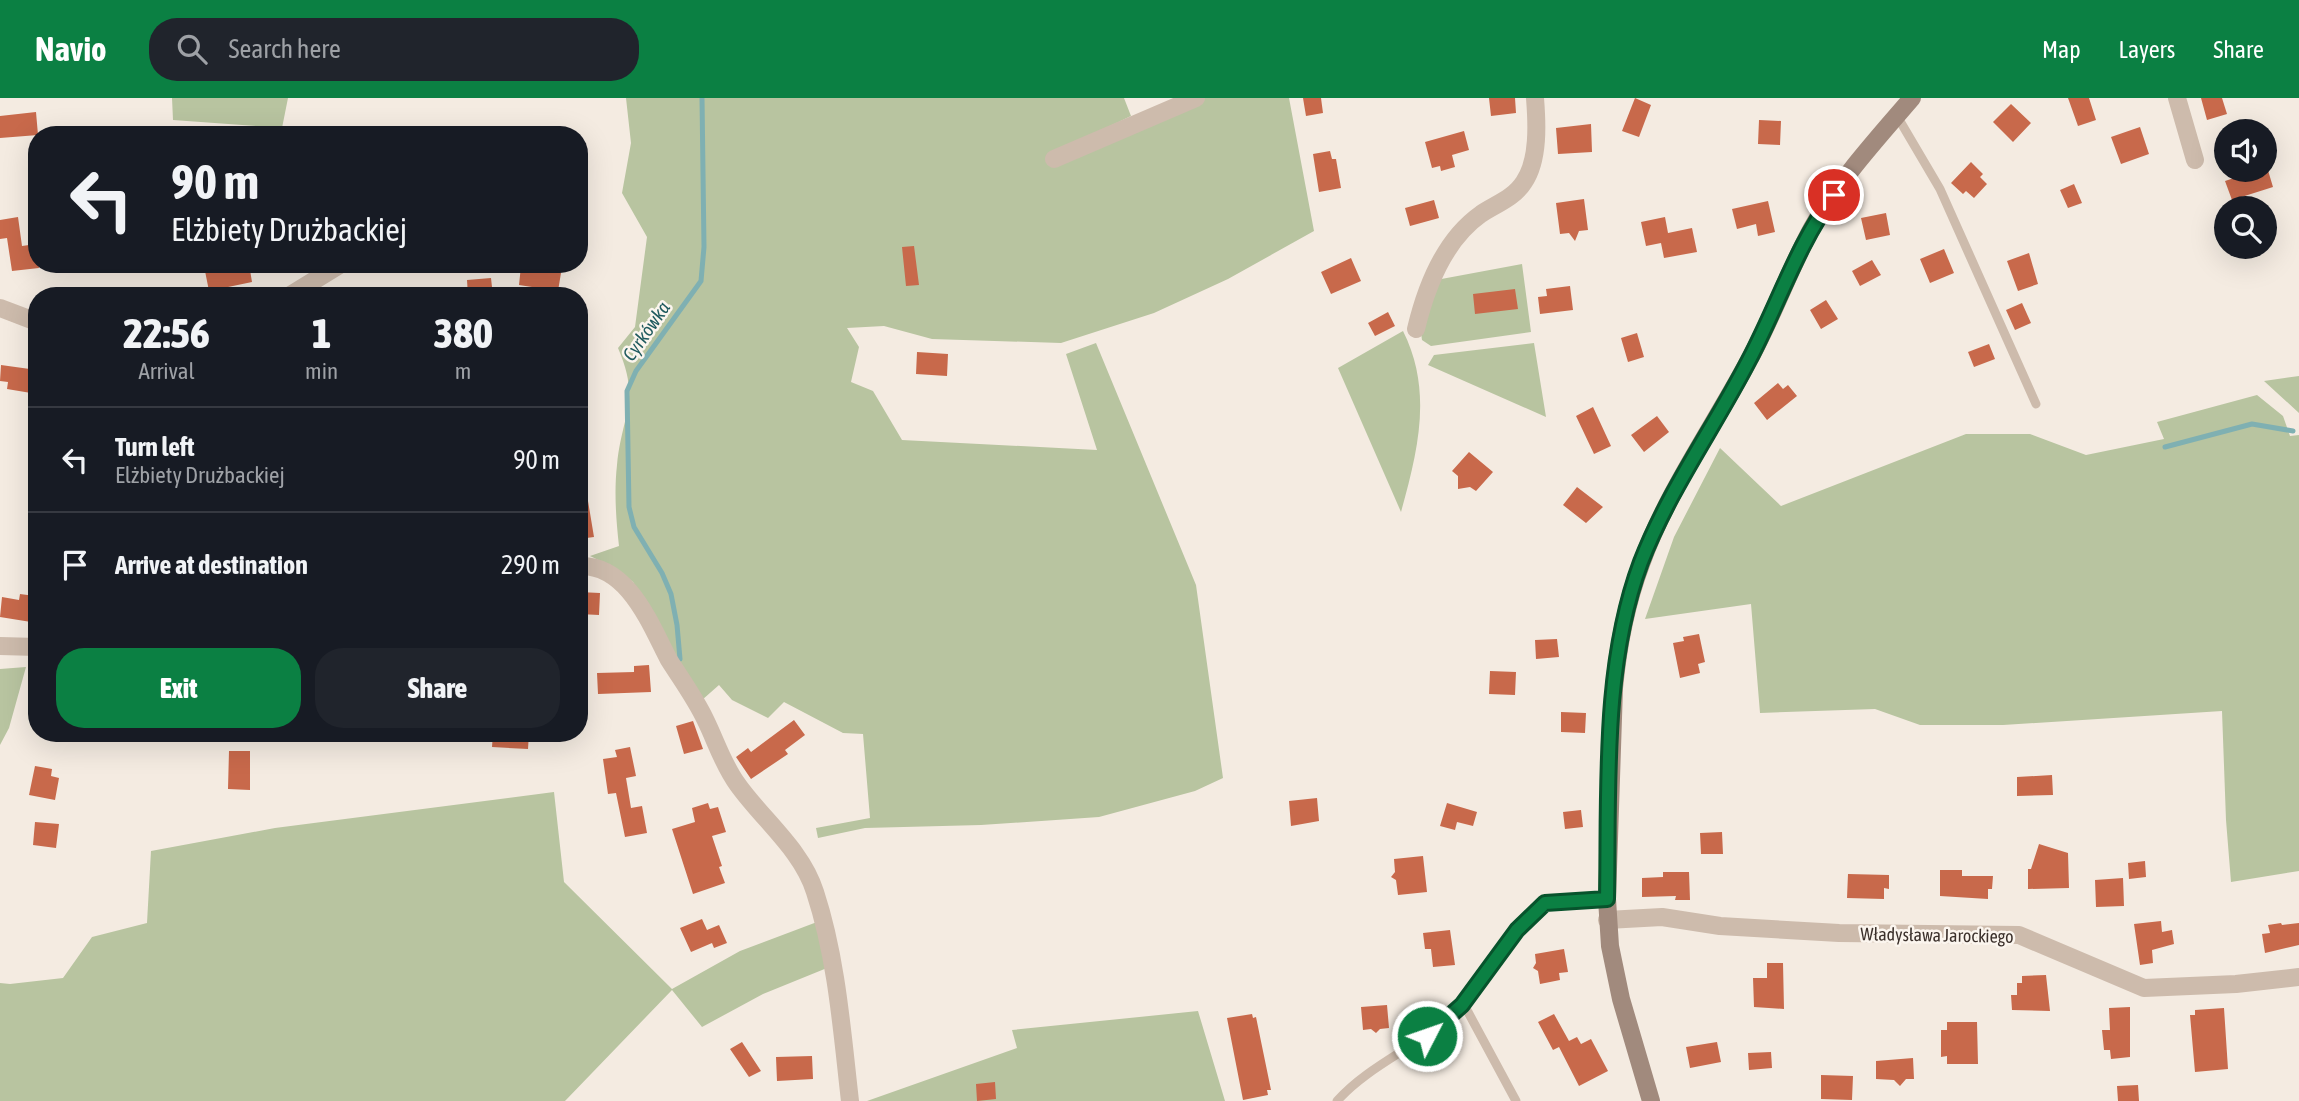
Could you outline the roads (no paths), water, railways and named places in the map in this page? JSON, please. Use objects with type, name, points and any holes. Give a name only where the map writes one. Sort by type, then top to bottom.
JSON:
[{"type":"street","points":[[1054,159],[1196,98]]},
{"type":"street","points":[[1416,328],[1425,291],[1439,264],[1461,234],[1479,216],[1511,197],[1525,181],[1537,136],[1535,98]]},
{"type":"street","points":[[1651,1101],[1621,999],[1607,920],[1614,688],[1623,627],[1641,563],[1673,492],[1749,362],[1813,227],[1846,179],[1912,98]]},
{"type":"street","points":[[2177,98],[2195,160]]},
{"type":"street","points":[[304,287],[326,273]]},
{"type":"street","points":[[0,308],[28,319]]},
{"type":"street","points":[[588,566],[608,572],[645,612],[705,718],[734,779],[803,864],[821,914],[841,1017],[850,1101]]},
{"type":"street","points":[[0,646],[28,647]]},
{"type":"street","name":"Władysława Jarockiego","points":[[1607,920],[1662,917],[1720,926],[1839,933],[2019,935],[2144,988],[2236,984],[2299,977]]},
{"type":"lane","points":[[1897,116],[1940,189],[2036,404]]},
{"type":"lane","points":[[1336,1101],[1388,1058],[1427,1036],[1462,1005],[1517,930],[1545,903],[1607,899]]},
{"type":"lane","points":[[1462,1005],[1516,1101]]},
{"type":"waterway","name":"Cyrkówka","points":[[680,659],[671,594],[662,573],[634,527],[629,507],[627,391],[636,371],[701,281],[704,247],[702,98]]},
{"type":"waterway","points":[[2165,447],[2252,424],[2293,431]]}]
